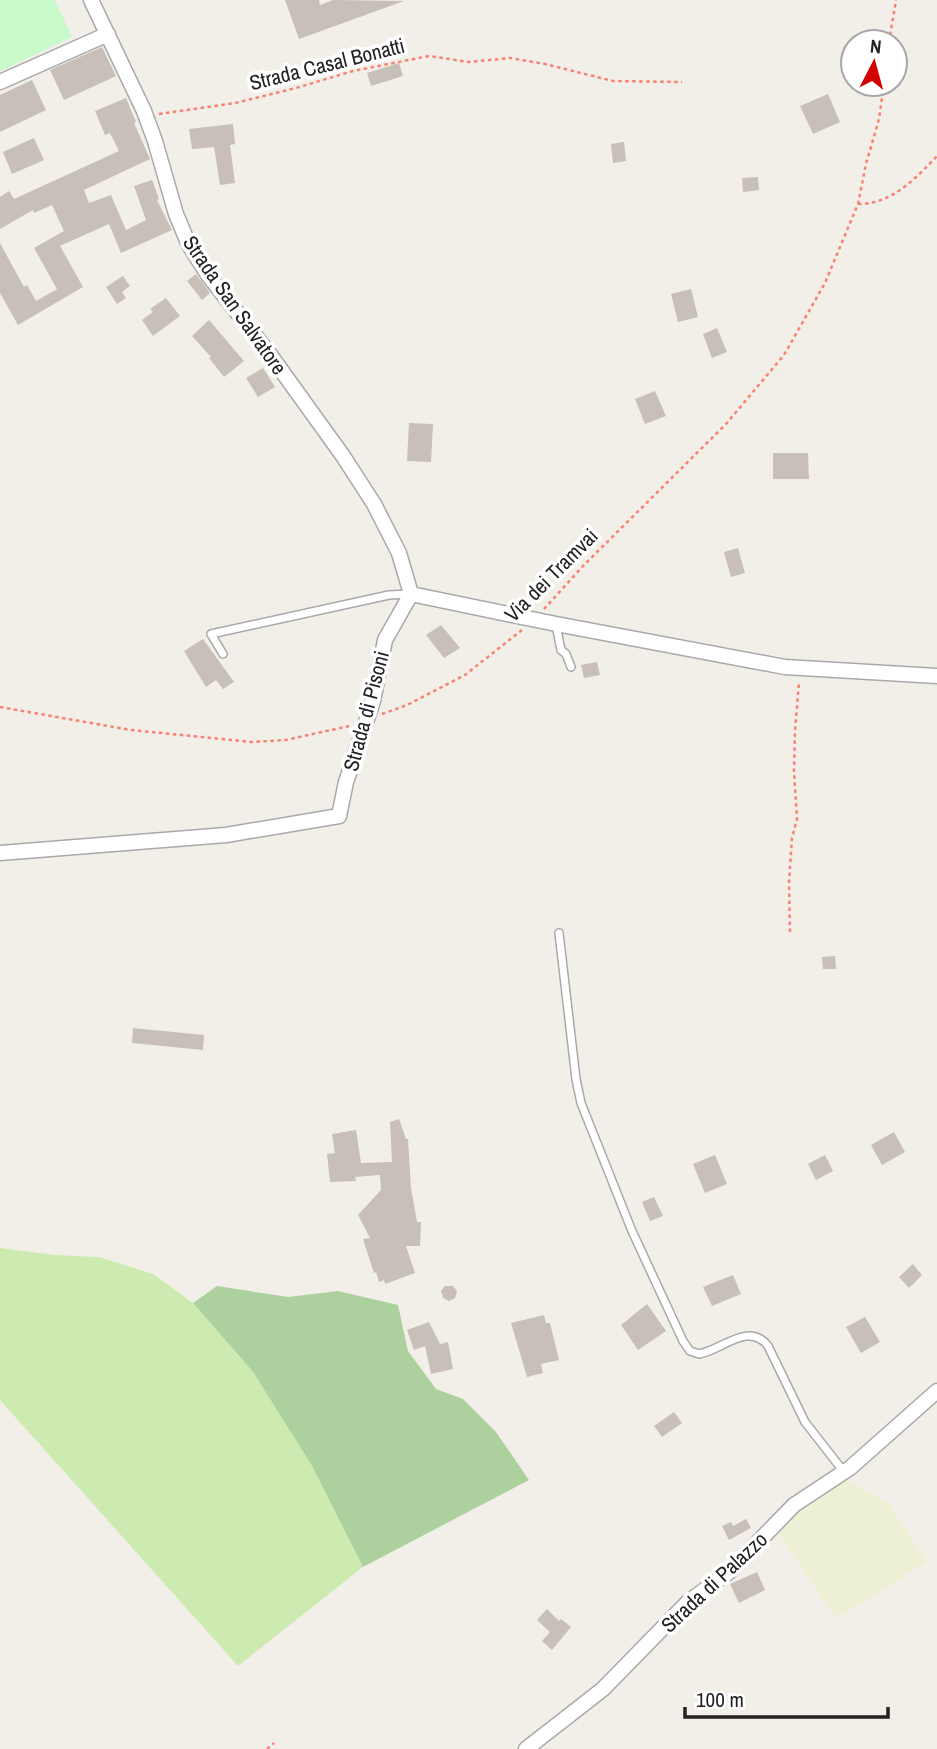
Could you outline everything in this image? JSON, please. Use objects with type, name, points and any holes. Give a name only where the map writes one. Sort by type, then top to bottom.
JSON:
[{"type":"street","name":"Strada San Salvatore","points":[[91,0],[146,116],[176,214],[191,249],[368,494],[394,542],[411,594]]},
{"type":"street","points":[[0,82],[108,34]]},
{"type":"street","points":[[411,594],[556,624],[799,668],[937,676]]},
{"type":"street","name":"Strada di Pisoni","points":[[0,853],[226,835],[339,816],[346,782],[373,701],[385,640],[411,594]]},
{"type":"street","name":"Strada di Palazzo","points":[[526,1749],[611,1682],[688,1602],[729,1572],[800,1500],[844,1472],[937,1391]]},
{"type":"lane","points":[[223,654],[211,634],[389,595],[411,594]]},
{"type":"lane","points":[[556,624],[561,650],[566,654],[571,667]]},
{"type":"lane","points":[[559,933],[581,1104],[632,1231],[683,1341],[690,1350],[699,1354],[746,1335],[761,1338],[768,1346],[810,1430],[844,1472]]},
{"type":"path","points":[[891,28],[896,0]]},
{"type":"path","name":"Strada Casal Bonatti","points":[[146,116],[235,103],[353,71],[429,56],[469,62],[510,58],[613,81],[682,82]]},
{"type":"path","name":"Via dei Tramvai","points":[[0,707],[131,730],[252,742],[286,740],[365,722],[407,705],[465,675],[535,619],[583,566],[726,424],[784,355],[811,311],[858,204],[882,98]]},
{"type":"path","points":[[858,204],[873,204],[901,190],[937,156]]},
{"type":"path","points":[[790,932],[789,883],[797,819],[794,771],[799,668]]},
{"type":"path","points":[[267,1749],[274,1743]]},
{"type":"green space","points":[[0,0],[55,0],[72,37],[0,71]]},
{"type":"green space","points":[[0,1248],[99,1257],[153,1274],[193,1303],[253,1372],[312,1466],[363,1567],[238,1666],[0,1400]]},
{"type":"green space","points":[[217,1286],[288,1297],[338,1291],[398,1305],[408,1351],[436,1389],[463,1399],[496,1432],[529,1480],[363,1567],[312,1466],[253,1372],[193,1303]]},
{"type":"green space","points":[[842,1477],[890,1505],[927,1562],[836,1619],[779,1534],[811,1496]]},
{"type":"building","points":[[285,0],[319,0],[320,5],[333,0],[404,1],[299,39]]},
{"type":"building","points":[[102,47],[116,76],[64,100],[50,70]]},
{"type":"building","points":[[399,63],[403,76],[371,86],[367,73]]},
{"type":"building","points":[[32,80],[46,110],[0,132],[0,95]]},
{"type":"building","points":[[828,94],[840,122],[813,134],[800,106]]},
{"type":"building","points":[[126,98],[150,159],[84,190],[89,203],[111,195],[126,230],[146,220],[134,186],[152,180],[159,199],[157,200],[172,230],[121,253],[109,224],[60,246],[83,287],[18,325],[0,293],[0,243],[24,287],[27,285],[36,301],[57,289],[34,248],[64,231],[52,205],[34,213],[33,210],[0,229],[0,197],[9,191],[14,199],[119,151],[110,133],[105,135],[95,111]]},
{"type":"building","points":[[233,124],[235,144],[230,145],[235,183],[220,185],[214,147],[192,149],[189,129]]},
{"type":"building","points":[[34,138],[44,160],[12,174],[3,152]]},
{"type":"building","points":[[624,142],[626,161],[613,163],[611,144]]},
{"type":"building","points":[[758,177],[759,190],[743,192],[742,178]]},
{"type":"building","points":[[196,274],[210,293],[202,300],[187,281]]},
{"type":"building","points":[[123,276],[130,286],[122,292],[126,298],[117,304],[106,287]]},
{"type":"building","points":[[691,289],[698,317],[678,322],[671,294]]},
{"type":"building","points":[[166,298],[180,316],[153,336],[142,320],[153,312],[150,309]]},
{"type":"building","points":[[209,320],[244,361],[224,377],[192,336]]},
{"type":"building","points":[[717,328],[727,352],[712,358],[703,334]]},
{"type":"building","points":[[263,368],[275,387],[258,397],[246,378]]},
{"type":"building","points":[[655,391],[666,416],[645,424],[635,399]]},
{"type":"building","points":[[409,423],[433,424],[431,462],[407,461]]},
{"type":"building","points":[[773,453],[808,453],[809,479],[773,479]]},
{"type":"building","points":[[738,548],[745,573],[731,577],[724,552]]},
{"type":"building","points":[[441,625],[460,648],[444,658],[426,635]]},
{"type":"building","points":[[203,639],[234,682],[223,689],[216,680],[206,687],[184,651]]},
{"type":"building","points":[[597,662],[600,675],[584,678],[581,665]]},
{"type":"building","points":[[835,956],[836,969],[823,969],[822,957]]},
{"type":"building","points":[[133,1028],[204,1035],[203,1050],[132,1043]]},
{"type":"building","points":[[399,1119],[408,1139],[411,1188],[417,1222],[421,1222],[420,1246],[406,1246],[415,1273],[385,1284],[384,1280],[379,1282],[376,1272],[374,1273],[363,1239],[370,1238],[358,1215],[381,1190],[380,1175],[355,1177],[356,1181],[330,1182],[327,1154],[335,1153],[332,1134],[356,1130],[361,1163],[392,1162],[390,1122]]},
{"type":"building","points":[[894,1132],[905,1152],[882,1165],[871,1145]]},
{"type":"building","points":[[715,1155],[727,1184],[705,1193],[693,1164]]},
{"type":"building","points":[[825,1155],[833,1171],[816,1180],[808,1164]]},
{"type":"building","points":[[654,1197],[663,1216],[650,1221],[642,1202]]},
{"type":"building","points":[[913,1264],[922,1275],[909,1288],[899,1277]]},
{"type":"building","points":[[733,1275],[741,1294],[712,1306],[703,1287]]},
{"type":"building","points":[[445,1286],[453,1286],[457,1291],[455,1298],[449,1301],[443,1298],[441,1291]]},
{"type":"building","points":[[647,1304],[666,1331],[638,1350],[621,1325]]},
{"type":"building","points":[[544,1315],[546,1323],[550,1323],[559,1360],[541,1364],[543,1373],[527,1377],[511,1323]]},
{"type":"building","points":[[865,1317],[880,1342],[861,1353],[846,1327]]},
{"type":"building","points":[[429,1322],[440,1344],[448,1342],[453,1369],[431,1374],[425,1346],[414,1350],[407,1330]]},
{"type":"building","points":[[674,1412],[682,1423],[662,1437],[654,1426]]},
{"type":"building","points":[[746,1519],[751,1528],[729,1540],[722,1526],[731,1522],[733,1526]]},
{"type":"building","points":[[757,1572],[765,1590],[739,1603],[730,1584]]},
{"type":"building","points":[[547,1609],[559,1621],[561,1619],[571,1627],[552,1650],[542,1641],[550,1632],[537,1620]]}]
